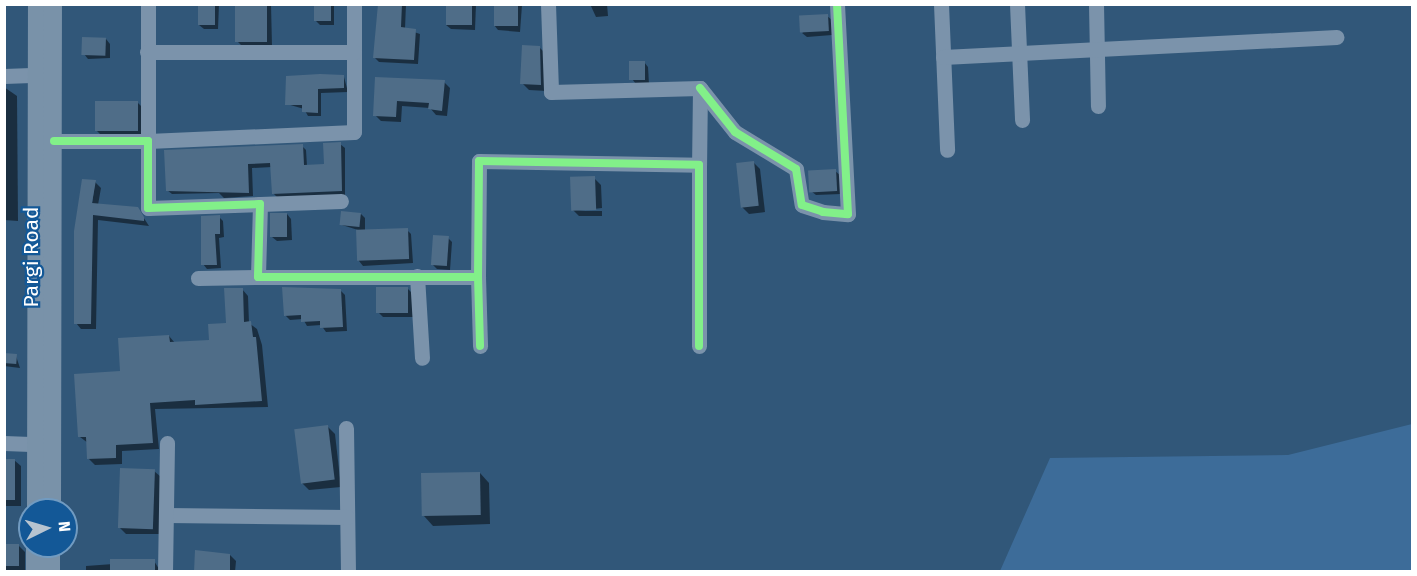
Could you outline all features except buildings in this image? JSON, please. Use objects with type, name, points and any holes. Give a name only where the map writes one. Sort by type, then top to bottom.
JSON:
[{"type":"main road","name":"Pargi Road","points":[[36,498],[37,4]]},
{"type":"main road","name":"Pargi Road","points":[[52,498],[53,4]]},
{"type":"street","points":[[148,4],[148,208],[341,201]]},
{"type":"street","points":[[54,141],[148,141],[354,132],[354,4]]},
{"type":"street","points":[[549,4],[551,92],[700,88]]},
{"type":"street","points":[[700,88],[735,132],[796,169],[802,205],[823,212],[848,214],[837,4]]},
{"type":"street","points":[[941,4],[947,150]]},
{"type":"street","points":[[1017,4],[1022,120]]},
{"type":"street","points":[[1096,4],[1098,106]]},
{"type":"street","points":[[944,57],[1336,37]]},
{"type":"street","points":[[147,52],[354,52]]},
{"type":"street","points":[[4,76],[38,75]]},
{"type":"street","points":[[699,346],[700,88]]},
{"type":"street","points":[[480,346],[479,161],[699,165]]},
{"type":"street","points":[[258,277],[260,204]]},
{"type":"street","points":[[417,276],[422,358]]},
{"type":"street","points":[[198,278],[478,277]]},
{"type":"street","points":[[346,428],[348,572]]},
{"type":"street","points":[[165,572],[167,443]]},
{"type":"street","points":[[4,444],[37,444]]},
{"type":"street","points":[[166,515],[347,517]]},
{"type":"water","points":[[1412,424],[1412,571],[1000,571],[1050,458],[1288,455]]},
{"type":"cycle path","points":[[700,88],[735,132],[796,169],[802,205],[823,212],[848,214],[837,4]]},
{"type":"cycle path","points":[[54,141],[148,141],[148,208],[260,204],[258,277],[478,277],[480,346]]},
{"type":"cycle path","points":[[478,277],[479,161],[699,165],[699,346]]}]
